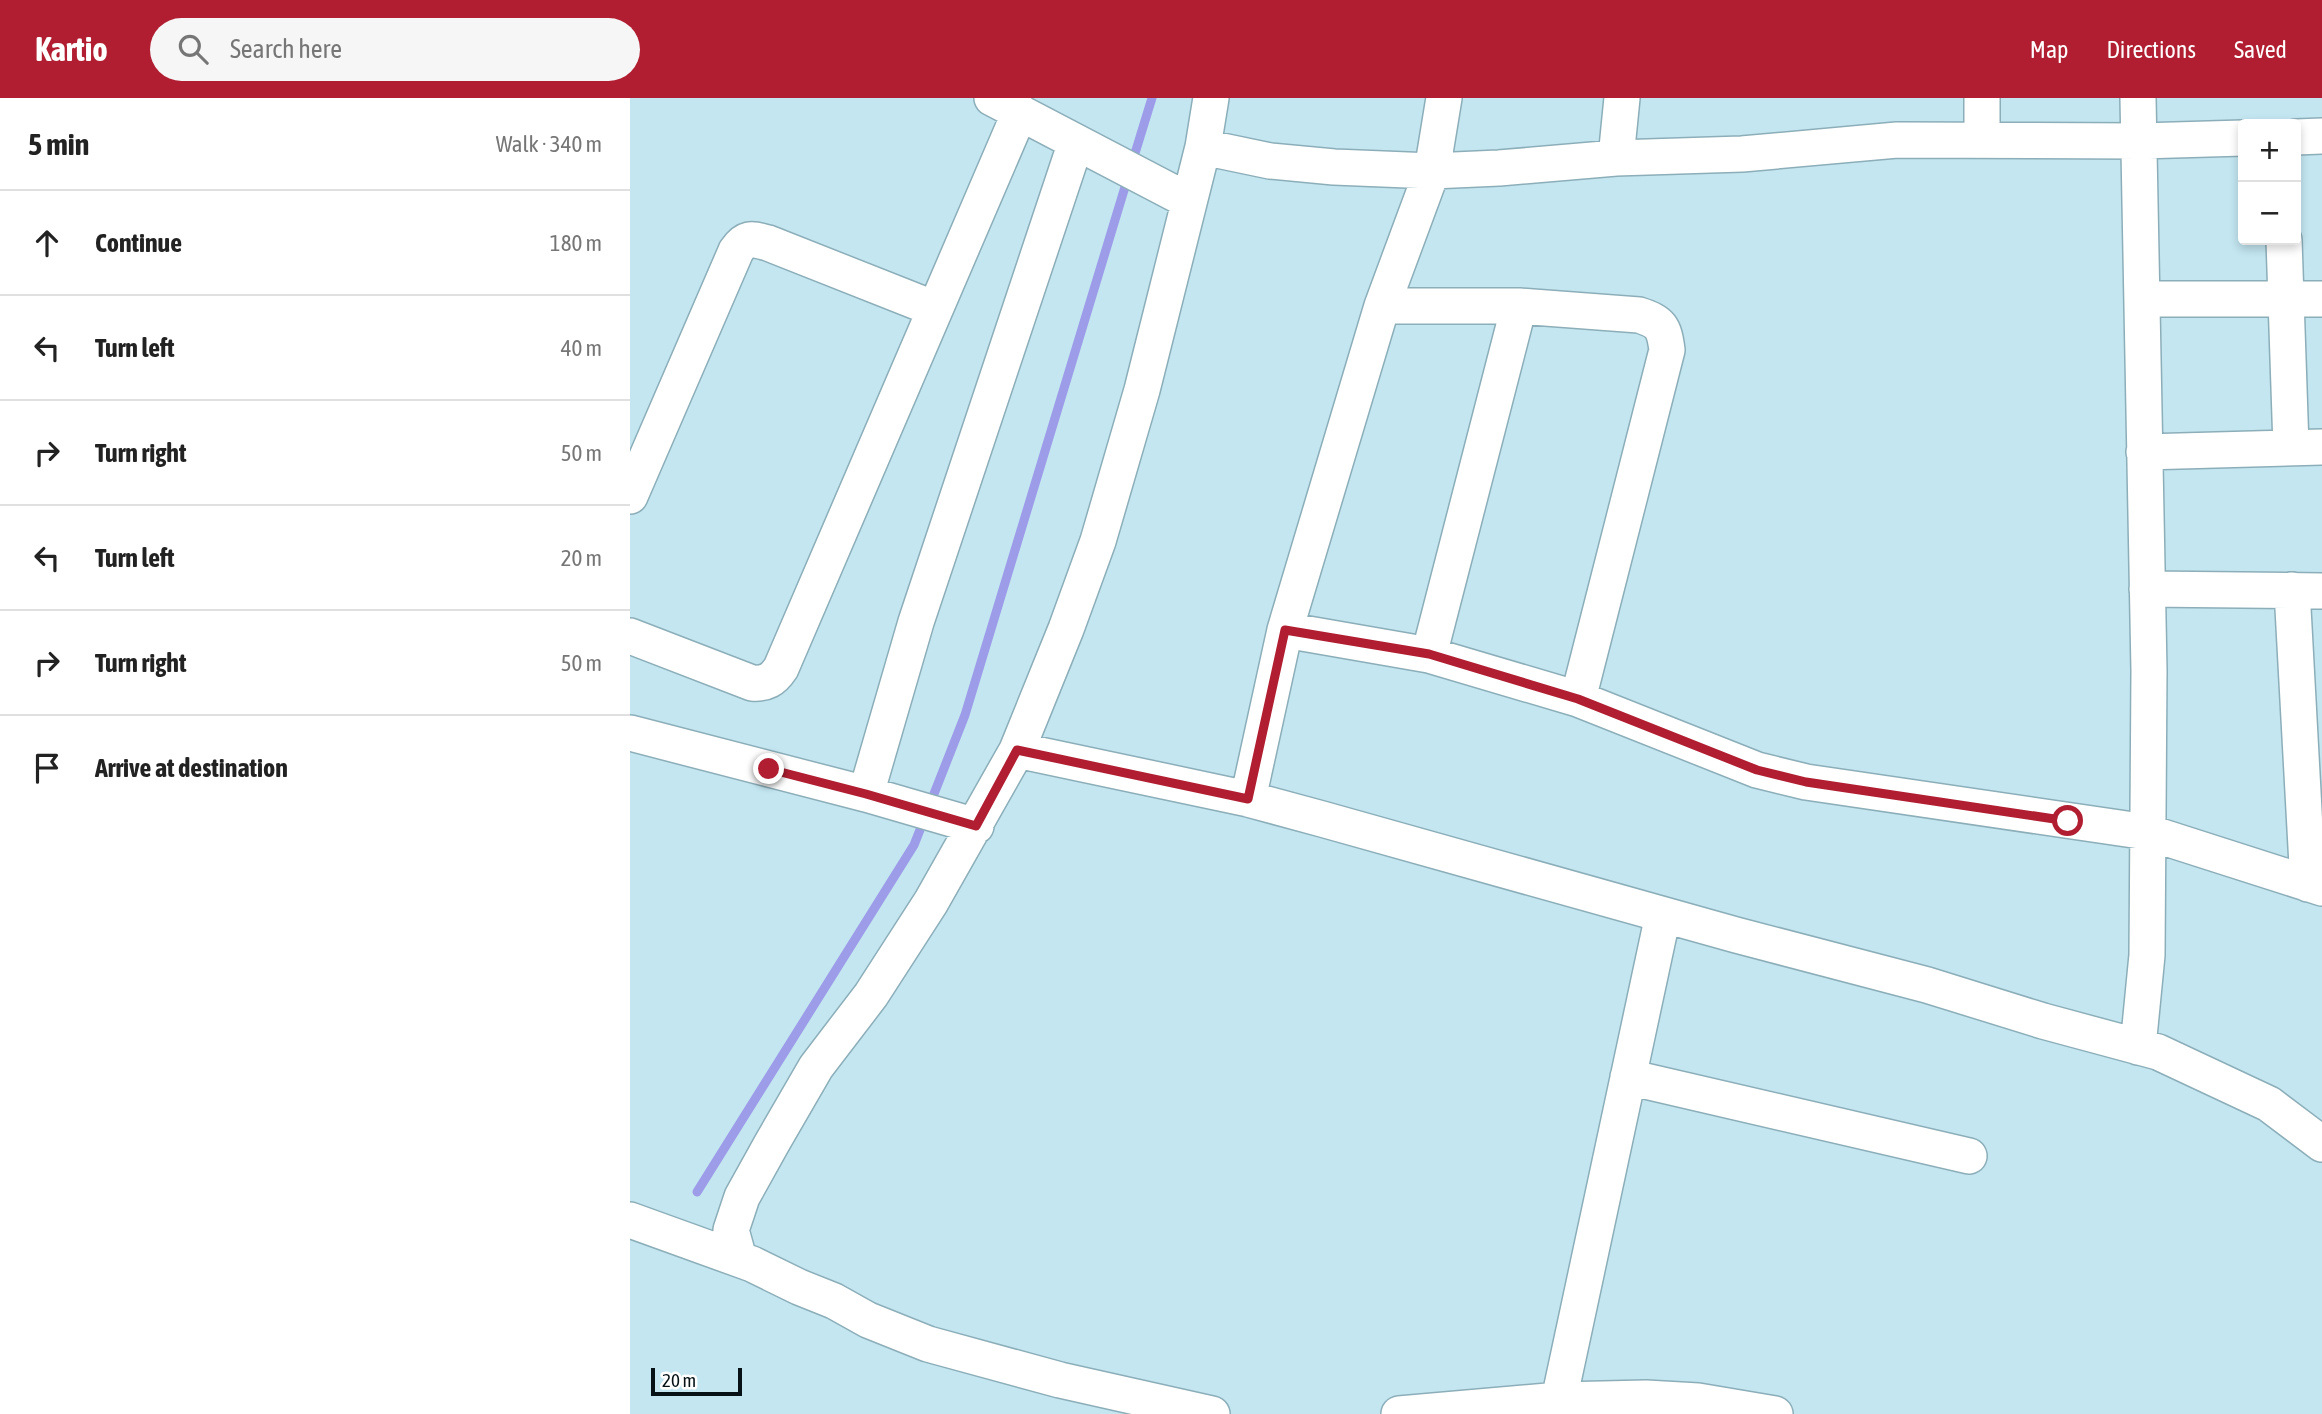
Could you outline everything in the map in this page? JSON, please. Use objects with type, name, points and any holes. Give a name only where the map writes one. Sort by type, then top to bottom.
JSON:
[{"type":"street","points":[[739,1259],[731,1230],[742,1197],[816,1067],[871,995],[916,925],[976,826],[1017,750],[1098,541],[1142,390],[1203,147],[1211,98]]},
{"type":"street","points":[[1248,799],[1285,630],[1382,306],[1432,171],[1444,98]]},
{"type":"street","points":[[1616,158],[1622,98]]},
{"type":"street","points":[[1982,98],[1982,140]]},
{"type":"street","points":[[2138,98],[2147,589],[2147,955],[2138,1047]]},
{"type":"street","points":[[630,636],[752,683],[763,684],[775,678],[935,309],[1006,105],[1189,201]]},
{"type":"street","points":[[2301,137],[2322,136]]},
{"type":"street","points":[[1203,147],[1270,161],[1432,171],[1616,158],[1742,154],[1898,139],[2140,141],[2238,138]]},
{"type":"street","points":[[866,794],[916,622],[1076,142]]},
{"type":"street","points":[[630,496],[730,264],[742,242],[752,239],[768,243],[935,309]]},
{"type":"street","points":[[2144,452],[2306,447],[2286,299],[2284,245]]},
{"type":"street","points":[[2143,299],[2322,299]]},
{"type":"street","points":[[1382,306],[1519,306],[1639,314],[1656,320],[1665,333],[1667,350],[1578,699]]},
{"type":"street","points":[[1429,654],[1519,306]]},
{"type":"street","points":[[1285,630],[1429,654],[1578,699],[1757,770],[1806,782],[2147,832],[2315,886],[2307,591],[2147,589]]},
{"type":"street","points":[[631,739],[866,794],[976,826]]},
{"type":"street","points":[[1017,750],[1248,799],[1663,915],[1927,985],[2043,1021],[2158,1052],[2269,1104],[2322,1144]]},
{"type":"street","points":[[1559,1401],[1663,915]]},
{"type":"street","points":[[1628,1077],[1969,1156]]},
{"type":"street","points":[[630,1220],[739,1259],[834,1301],[868,1320],[928,1344],[1060,1380],[1212,1414]]},
{"type":"street","points":[[1399,1414],[1559,1401],[1646,1398],[1698,1401],[1775,1414]]},
{"type":"waterway","points":[[1132,163],[1152,98]]},
{"type":"waterway","points":[[930,804],[965,715],[1128,177]]},
{"type":"waterway","points":[[697,1192],[914,845],[925,817]]},
{"type":"route","points":[[769,769],[976,826],[1017,750],[1248,799],[1285,630],[1429,654],[1578,699],[1710,753],[1757,770],[1806,782],[2068,821]]}]
